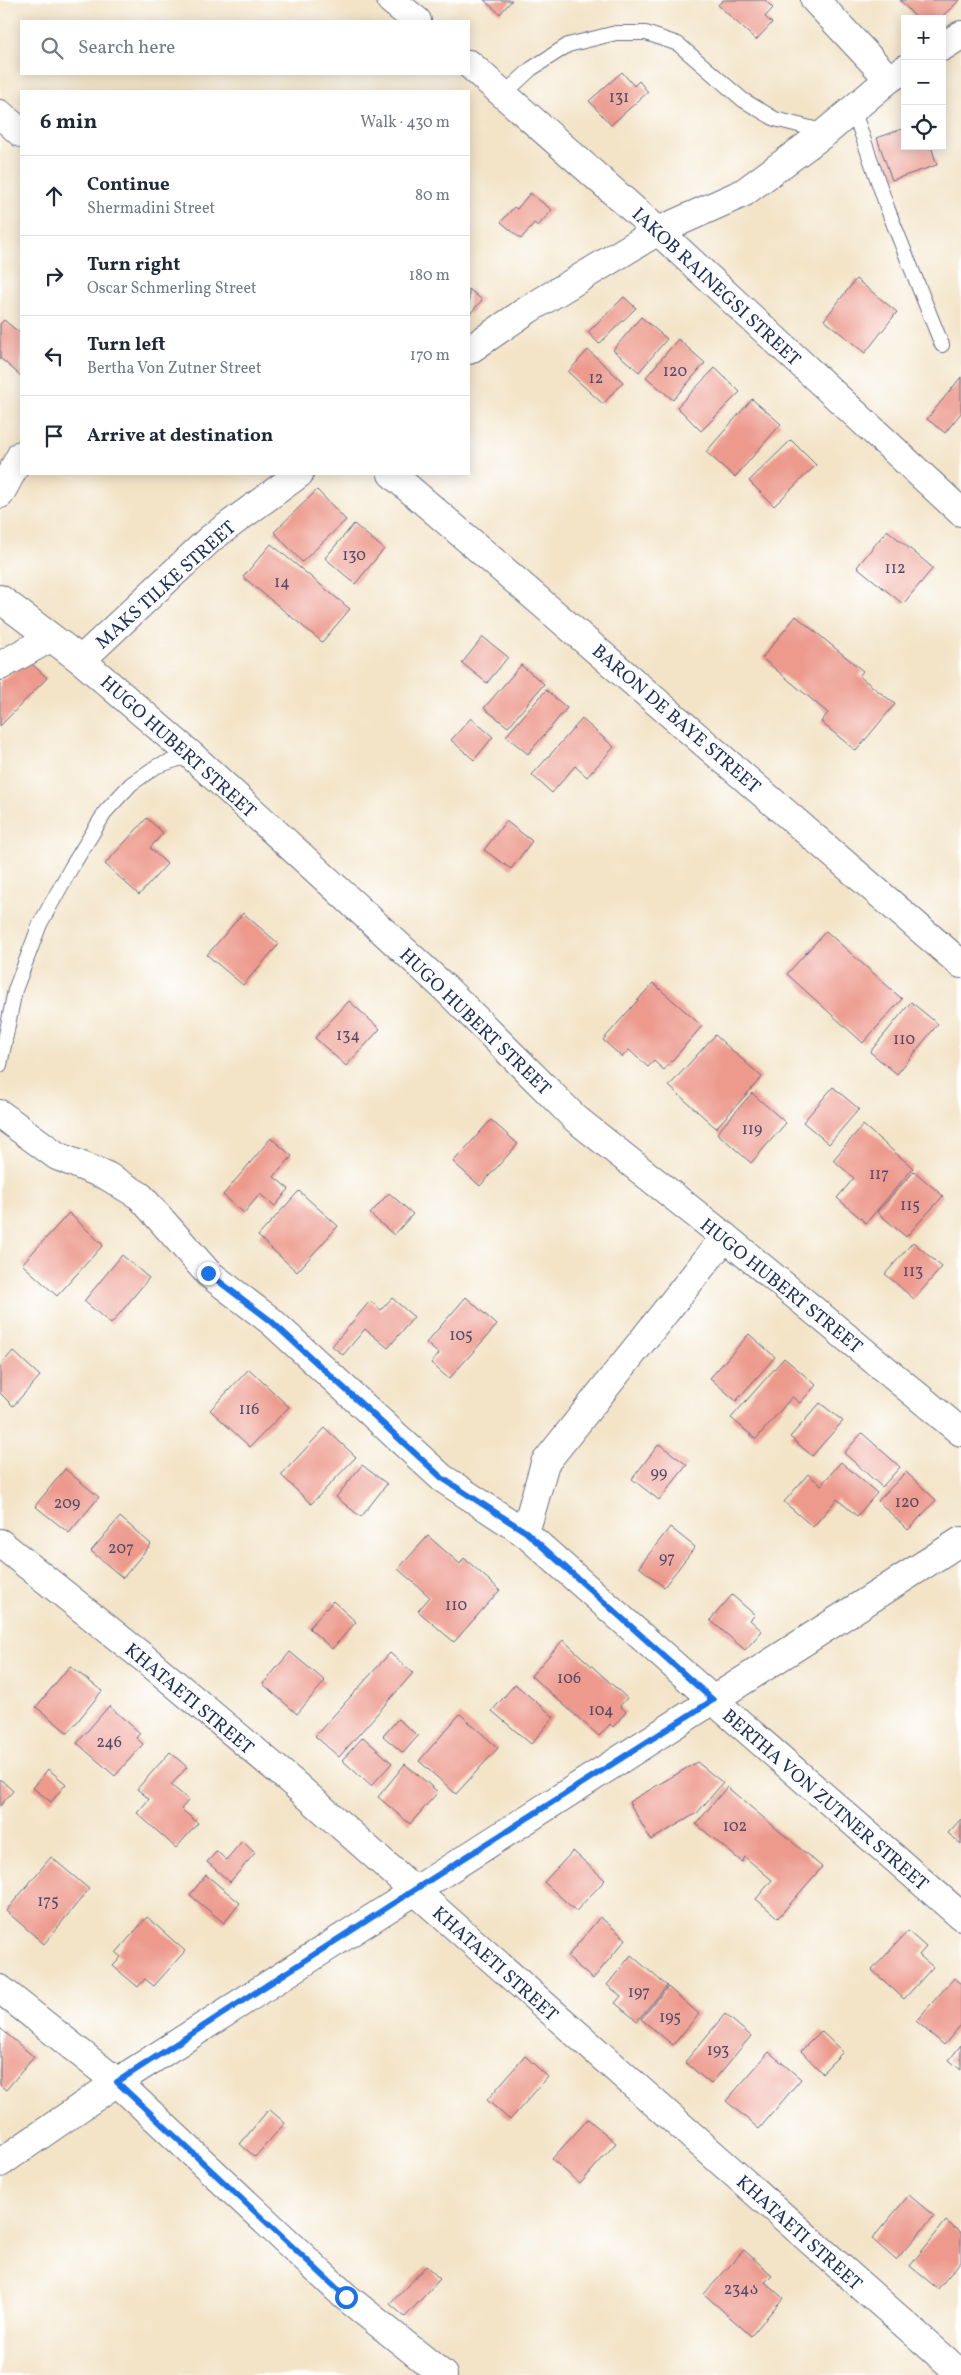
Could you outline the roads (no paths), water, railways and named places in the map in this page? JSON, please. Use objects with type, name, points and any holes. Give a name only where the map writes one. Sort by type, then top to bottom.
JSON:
[{"type":"street","points":[[392,0],[416,20]]},
{"type":"street","points":[[470,349],[529,309],[658,231],[743,193],[826,132],[897,74],[815,0]]},
{"type":"street","name":"IAKOB RAINEGSI STREET","points":[[470,65],[658,231],[961,512]]},
{"type":"street","points":[[0,114],[20,132]]},
{"type":"street","points":[[0,494],[20,458]]},
{"type":"street","name":"MAKS TILKE STREET","points":[[81,660],[210,539],[298,475]]},
{"type":"street","name":"BARON DE BAYE STREET","points":[[393,475],[961,964]]},
{"type":"street","name":"HUGO HUBERT STREET","points":[[0,599],[81,660],[191,755],[446,988],[576,1119],[725,1237],[961,1432]]},
{"type":"street","points":[[0,666],[50,638]]},
{"type":"street","name":"BERTHA VON ZUTNER STREET","points":[[0,1114],[57,1156],[107,1176],[140,1196],[208,1273],[271,1321],[442,1478],[526,1532],[713,1700],[961,1916]]},
{"type":"street","points":[[526,1532],[544,1462],[725,1237]]},
{"type":"street","points":[[0,2163],[117,2082],[961,1541]]},
{"type":"street","name":"KHATAETI STREET","points":[[0,1543],[156,1668],[292,1782],[961,2374]]},
{"type":"street","points":[[0,1989],[117,2082],[346,2297],[443,2375]]},
{"type":"lane","points":[[504,94],[532,69],[568,45],[616,33],[646,33],[678,44],[743,100],[775,119],[826,132]]},
{"type":"lane","points":[[853,109],[888,210],[942,345]]},
{"type":"lane","points":[[0,1065],[14,990],[40,924],[71,868],[106,812],[130,784],[157,766],[191,755]]}]
